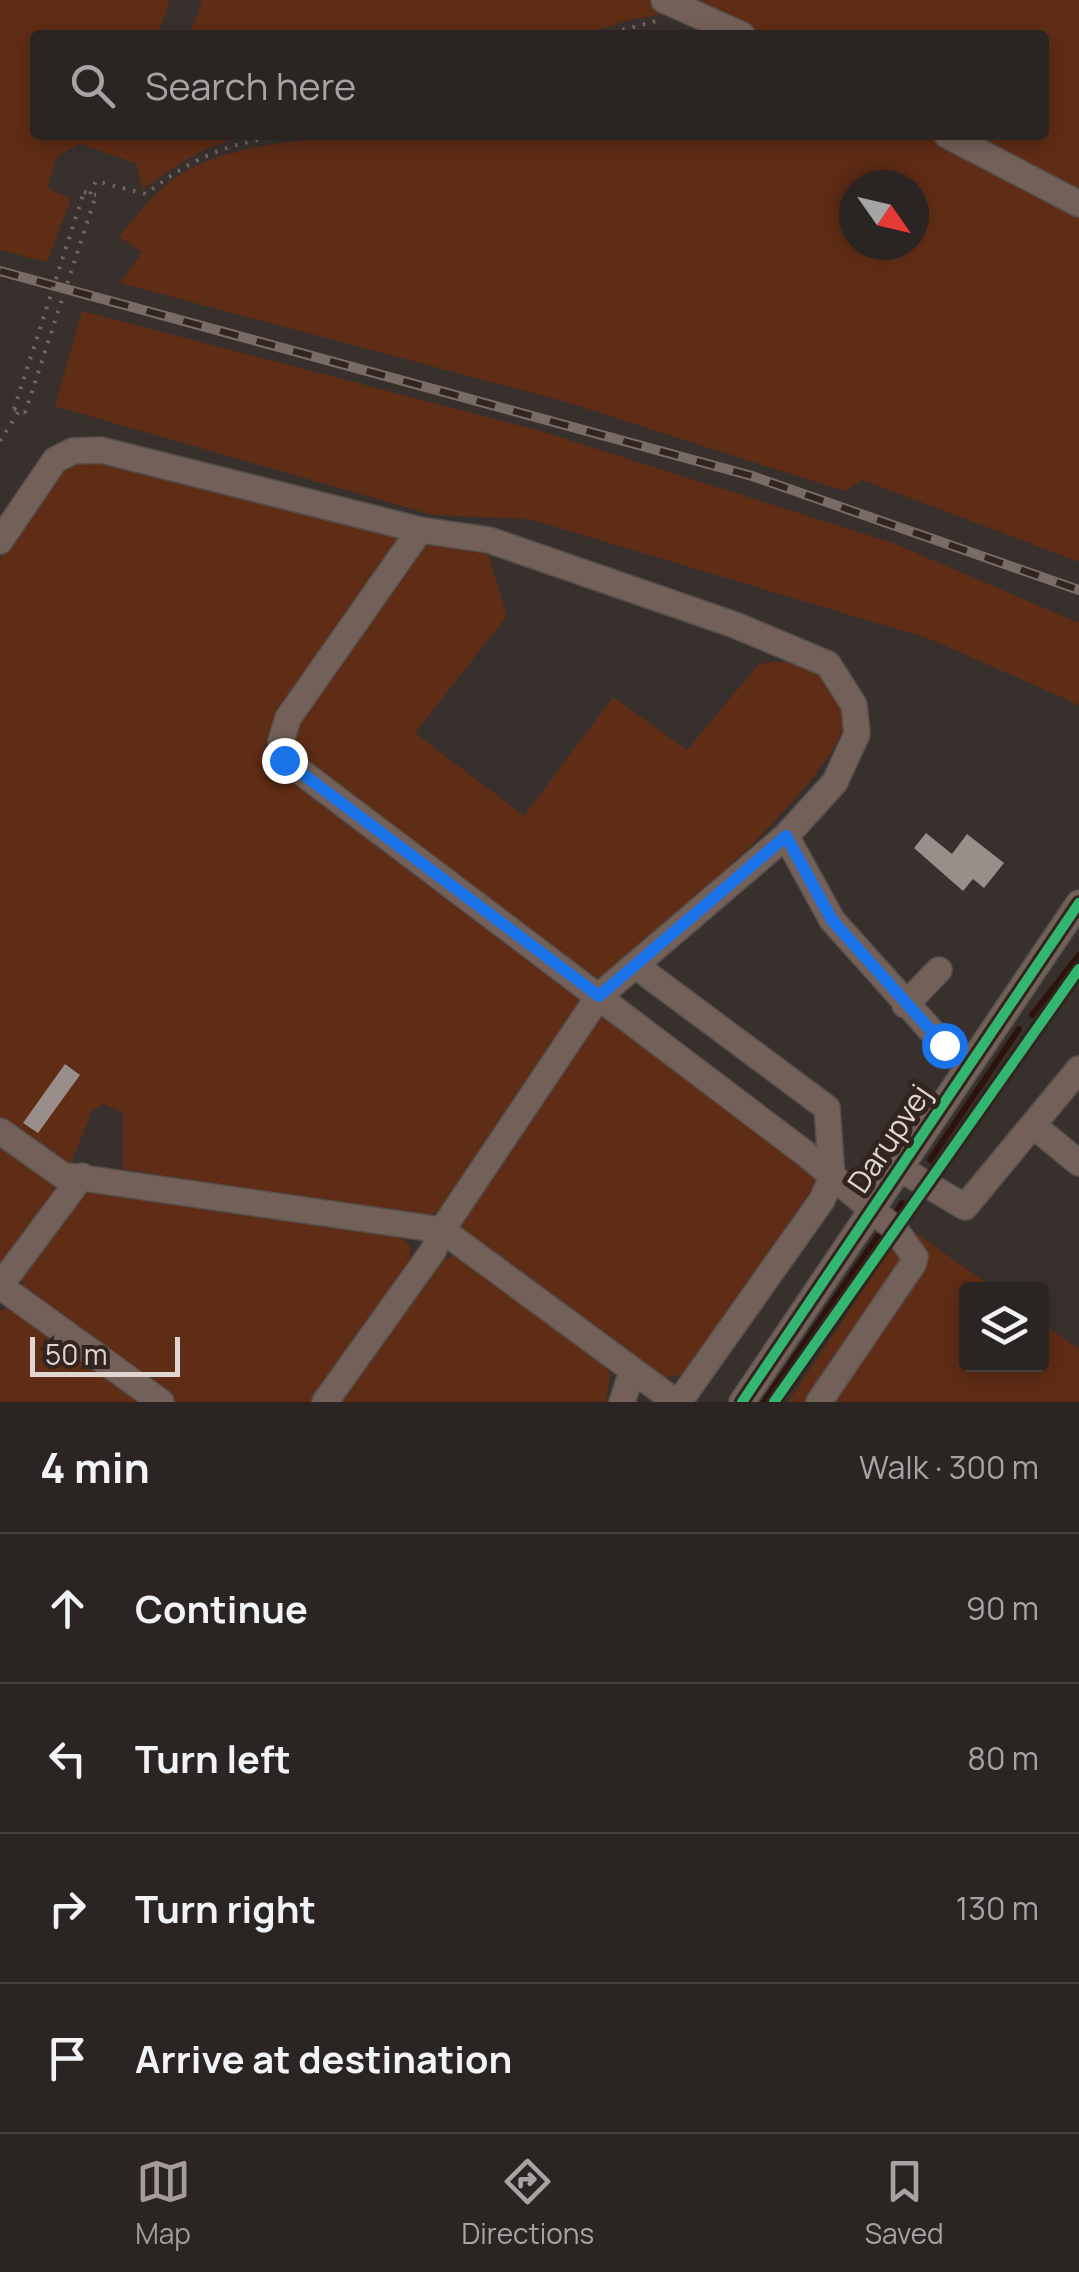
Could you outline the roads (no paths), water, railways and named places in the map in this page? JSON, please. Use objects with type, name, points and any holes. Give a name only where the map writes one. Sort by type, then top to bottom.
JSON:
[{"type":"street","points":[[664,0],[731,30]]},
{"type":"street","points":[[956,140],[1079,204]]},
{"type":"street","points":[[0,540],[55,460],[74,451],[101,450],[420,530],[489,540],[735,625],[828,664],[854,705],[857,734],[835,782],[786,836],[599,996],[442,1230],[433,1250],[325,1402]]},
{"type":"street","points":[[420,530],[288,718],[281,742],[284,760],[599,996],[832,1176],[903,1236],[915,1257],[819,1402]]},
{"type":"street","points":[[786,836],[832,920],[944,1045]]},
{"type":"street","name":"Darupvej","points":[[742,1402],[1079,903]]},
{"type":"street","points":[[0,1131],[62,1175],[442,1230],[678,1402],[756,1298],[822,1200],[832,1176],[827,1108],[636,966]]},
{"type":"street","points":[[905,1005],[938,970]]},
{"type":"street","points":[[901,1169],[966,1206],[1079,1069]]},
{"type":"street","points":[[1034,1126],[1079,1162]]},
{"type":"street","points":[[82,1176],[0,1286],[161,1402]]},
{"type":"street","points":[[622,1402],[632,1372]]},
{"type":"waterway","points":[[1032,1015],[1079,955]]},
{"type":"waterway","points":[[930,1160],[1019,1029]]},
{"type":"waterway","points":[[895,1214],[902,1203]]},
{"type":"waterway","points":[[764,1402],[878,1236]]},
{"type":"railway","points":[[0,271],[752,476],[1079,590]]}]
